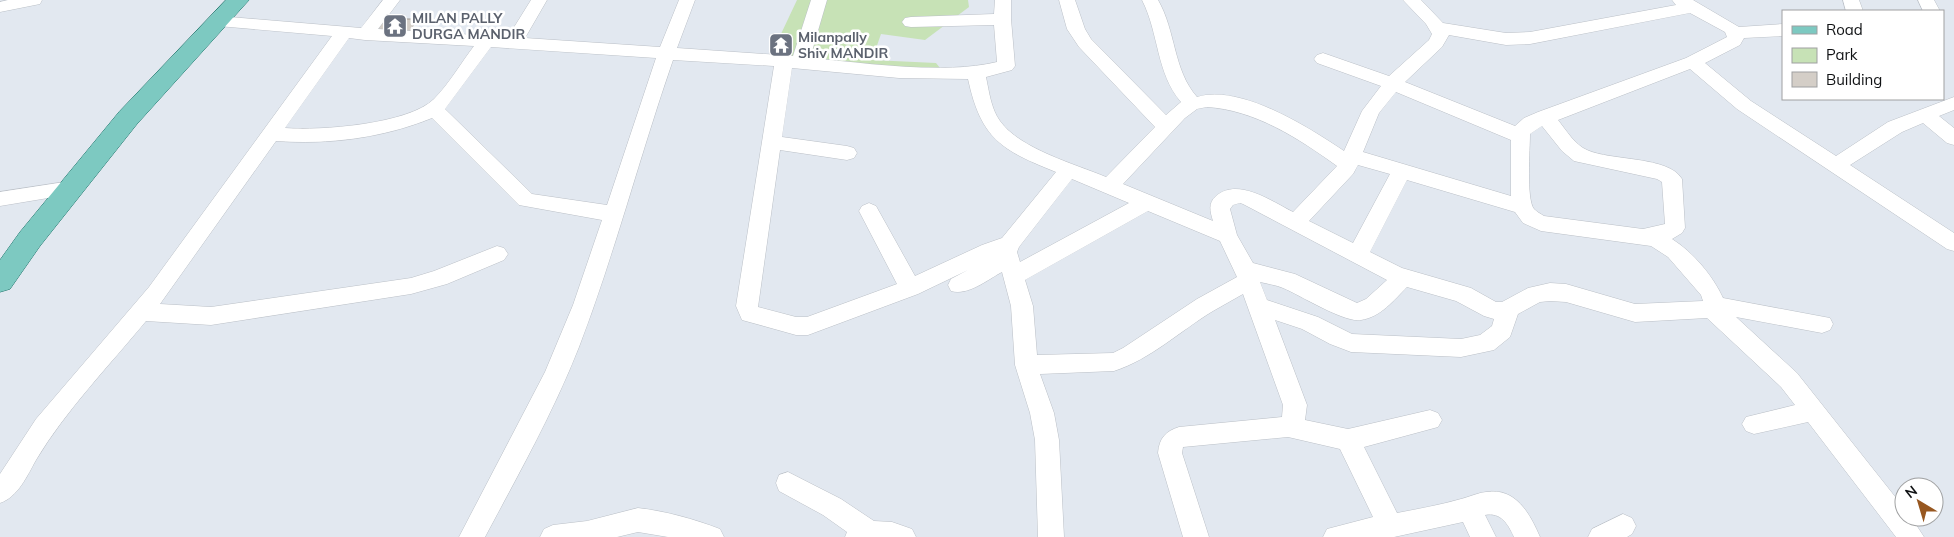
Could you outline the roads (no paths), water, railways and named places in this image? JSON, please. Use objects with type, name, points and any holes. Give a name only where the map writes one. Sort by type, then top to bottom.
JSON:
[{"type":"main road","points":[[0,281],[71,188],[128,118],[238,0]]},
{"type":"street","points":[[2,10],[34,0]]},
{"type":"street","points":[[365,34],[392,0]]},
{"type":"street","points":[[513,44],[539,0]]},
{"type":"street","points":[[472,537],[556,375],[583,304],[666,54],[687,0]]},
{"type":"street","points":[[819,0],[792,62],[772,142],[747,306],[750,314],[796,326],[808,326],[910,288],[981,254],[1011,259]]},
{"type":"street","points":[[218,21],[365,34],[792,62],[899,72],[976,73],[1006,66],[1002,19],[1003,0]]},
{"type":"street","points":[[1068,0],[1076,29],[1085,42],[1166,127]]},
{"type":"street","points":[[1150,0],[1158,16],[1168,60],[1178,86],[1183,95],[1192,104]]},
{"type":"street","points":[[1295,223],[1338,179],[1350,160],[1368,116],[1394,83],[1436,42],[1441,34],[1439,28],[1411,0]]},
{"type":"street","points":[[1439,28],[1506,38],[1530,38],[1687,4],[1735,33],[1782,30]]},
{"type":"street","points":[[911,22],[1002,19]]},
{"type":"street","points":[[0,492],[15,474],[44,426],[157,293],[273,134],[344,32]]},
{"type":"street","points":[[1545,117],[1569,146],[1581,156],[1662,173],[1672,179],[1675,228],[1666,234],[1647,236],[1541,223],[1526,213],[1522,207],[1520,136],[1524,128],[1545,117],[1692,62],[1734,41],[1735,33]]},
{"type":"street","points":[[273,134],[322,136],[361,131],[396,123],[434,108],[440,104],[486,42]]},
{"type":"street","points":[[1323,60],[1394,83],[1475,115],[1520,136]]},
{"type":"street","points":[[1692,62],[1744,105],[1954,243]]},
{"type":"street","points":[[976,73],[988,118],[994,128],[1024,150],[1227,235]]},
{"type":"street","points":[[1109,186],[1185,108],[1192,104],[1212,100],[1257,110],[1350,160],[1401,172],[1522,207]]},
{"type":"street","points":[[1836,165],[1880,136],[1924,114],[1954,103]]},
{"type":"street","points":[[434,108],[526,200],[613,214]]},
{"type":"street","points":[[1924,114],[1954,138]]},
{"type":"street","points":[[772,142],[846,152]]},
{"type":"street","points":[[1051,537],[1048,440],[1042,413],[1026,365],[1022,306],[1011,259],[1068,169]]},
{"type":"street","points":[[1358,254],[1401,172]]},
{"type":"street","points":[[0,199],[71,188]]},
{"type":"street","points":[[1288,427],[1294,420],[1294,405],[1248,276],[1227,235],[1220,209],[1226,198],[1234,196],[1250,199],[1403,277],[1463,294],[1492,310],[1504,311],[1536,294],[1550,292],[1566,293],[1635,313],[1714,307],[1822,324]]},
{"type":"street","points":[[959,285],[1011,259],[1147,202]]},
{"type":"street","points":[[869,212],[886,240],[910,288]]},
{"type":"street","points":[[1647,236],[1664,243],[1675,251],[1709,290],[1714,307],[1789,380],[1911,537]]},
{"type":"street","points":[[141,312],[211,316],[411,286],[439,278],[497,254]]},
{"type":"street","points":[[1026,365],[1114,362],[1131,355],[1248,276],[1287,280],[1356,312],[1370,307],[1403,277]]},
{"type":"street","points":[[1258,306],[1310,322],[1351,343],[1461,348],[1486,343],[1502,331],[1508,309]]},
{"type":"street","points":[[1754,424],[1813,411]]},
{"type":"street","points":[[1196,537],[1170,453],[1170,445],[1173,440],[1179,437],[1288,427],[1348,440],[1430,420]]},
{"type":"street","points":[[1348,440],[1390,526]]},
{"type":"street","points":[[788,483],[832,507],[864,535],[883,532],[903,537]]},
{"type":"street","points":[[1336,537],[1488,503],[1498,503],[1507,506],[1516,515],[1528,537]]},
{"type":"street","points":[[1469,508],[1483,537]]},
{"type":"street","points":[[554,537],[587,533],[638,520],[670,532],[711,537]]},
{"type":"place","name":"MILAN PALLY DURGA MANDIR","points":[[395,26]]},
{"type":"place","name":"Milanpally Shiv MANDIR","points":[[781,45]]}]
